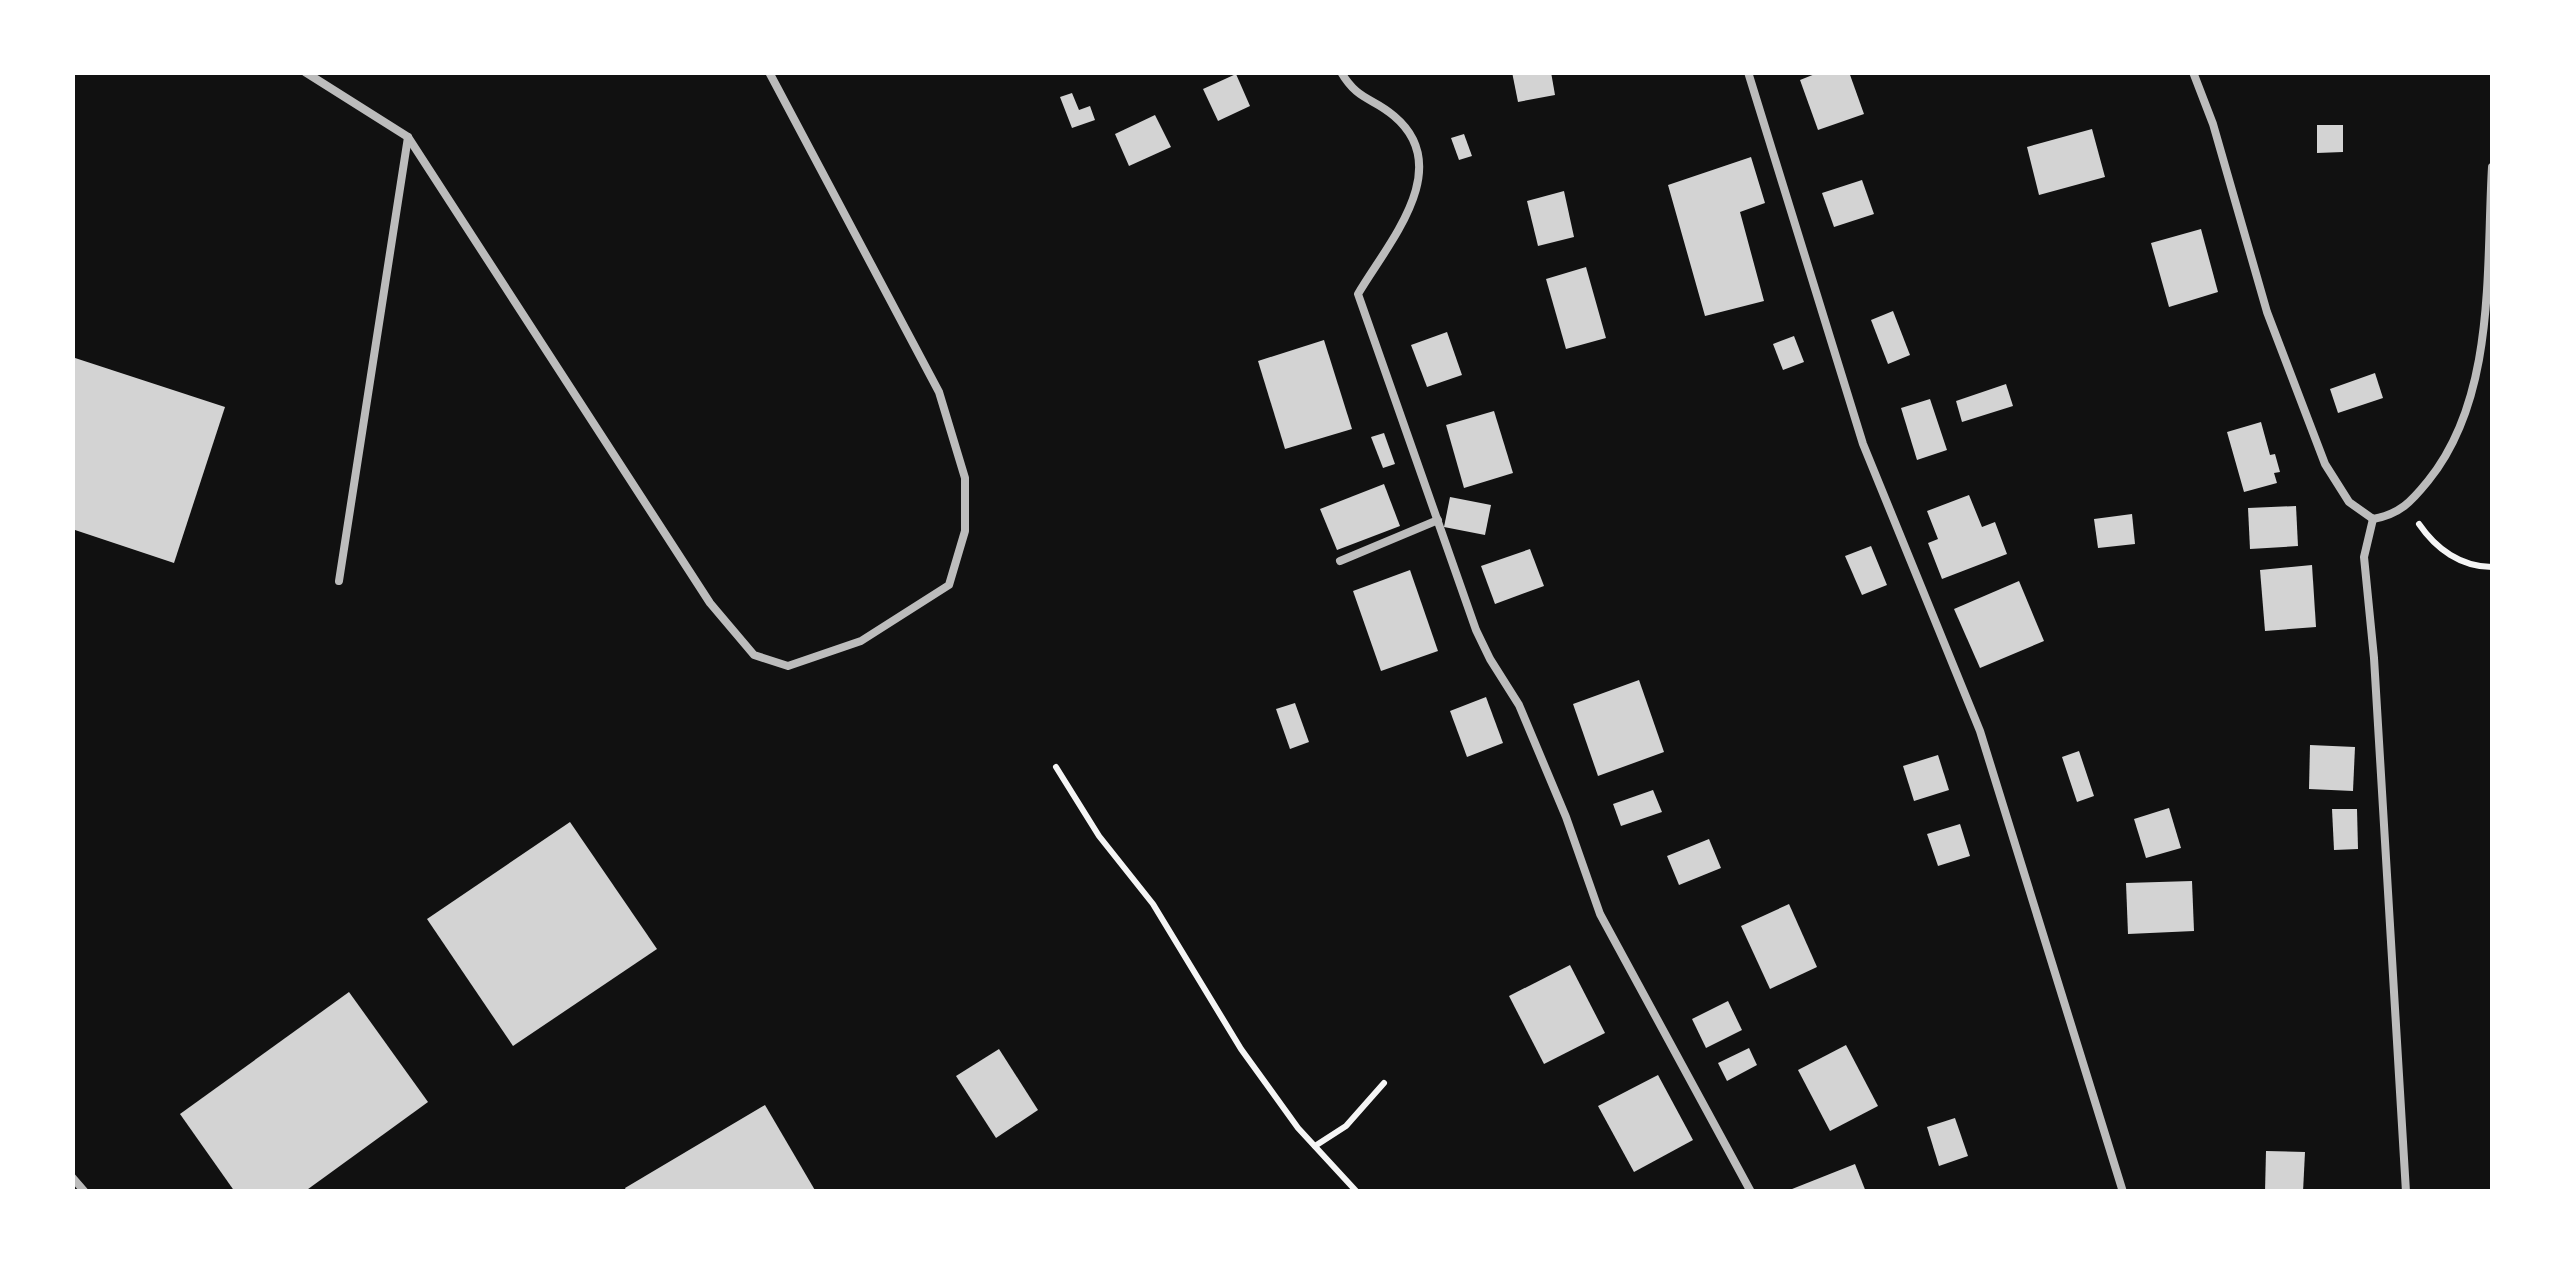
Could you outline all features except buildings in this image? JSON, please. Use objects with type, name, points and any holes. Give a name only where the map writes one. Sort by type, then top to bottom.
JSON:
[{"type":"lane","points":[[306,72],[408,136],[710,603],[754,655],[788,666],[861,641],[949,586],[964,530],[965,478],[938,392],[770,72]]},
{"type":"lane","points":[[1342,72],[1352,91],[1394,115],[1411,134],[1422,164],[1417,194],[1358,294],[1476,630],[1519,705],[1566,817],[1600,914],[1751,1192]]},
{"type":"lane","points":[[1748,72],[1863,444],[1980,731],[2123,1192]]},
{"type":"lane","points":[[2193,72],[2213,124],[2267,312],[2325,464],[2349,502],[2373,519],[2408,506],[2446,459],[2466,414],[2481,356],[2492,167]]},
{"type":"lane","points":[[340,581],[408,136]]},
{"type":"lane","points":[[2373,519],[2364,557],[2374,658],[2406,1192]]},
{"type":"lane","points":[[1340,562],[1438,520]]},
{"type":"lane","points":[[72,1177],[84,1192]]},
{"type":"path","points":[[2408,506],[2428,538],[2442,550],[2461,561],[2492,567]]},
{"type":"path","points":[[1056,767],[1098,836],[1153,904],[1241,1049],[1315,1146],[1357,1192]]},
{"type":"path","points":[[1315,1146],[1346,1126],[1384,1083]]}]
